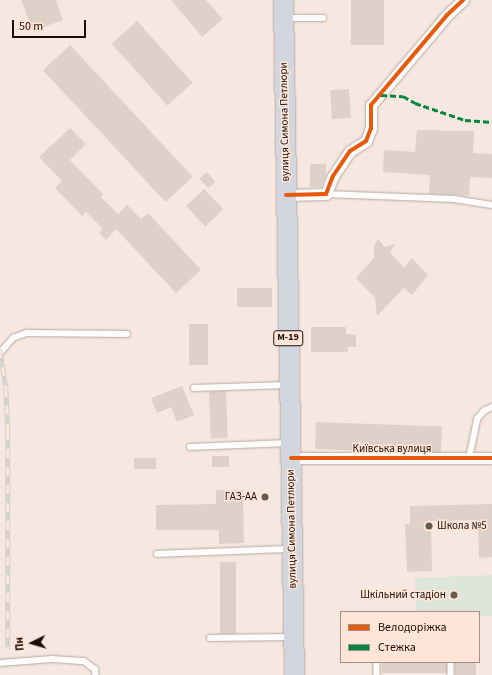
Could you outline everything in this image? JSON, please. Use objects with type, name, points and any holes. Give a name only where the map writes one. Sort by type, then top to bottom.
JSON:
[{"type":"highway","name":"вулиця Симона Петлюри","points":[[283,9],[294,675]]},
{"type":"street","points":[[286,195],[326,194],[333,176],[350,151],[366,141],[371,128],[371,105],[447,15],[463,0]]},
{"type":"street","name":"Київська вулиця","points":[[291,450],[492,458]]},
{"type":"lane","points":[[283,9],[323,18]]},
{"type":"lane","points":[[326,194],[454,200],[492,205]]},
{"type":"lane","points":[[0,353],[13,338],[27,334],[127,334]]},
{"type":"lane","points":[[194,388],[289,385]]},
{"type":"lane","points":[[469,458],[477,419],[484,411],[492,407]]},
{"type":"lane","points":[[190,447],[291,450]]},
{"type":"lane","points":[[156,554],[292,549]]},
{"type":"lane","points":[[210,638],[294,637]]},
{"type":"lane","points":[[0,663],[52,659],[84,661],[95,669],[96,675]]},
{"type":"lane","points":[[376,663],[377,675]]},
{"type":"lane","points":[[451,663],[451,675]]},
{"type":"shaded area","name":"Шкільний стадіон","points":[[492,575],[492,616],[480,616],[480,611],[416,611],[415,578]]},
{"type":"building","points":[[21,0],[56,0],[63,20],[33,31]]},
{"type":"building","points":[[171,0],[206,0],[223,19],[202,37]]},
{"type":"building","points":[[351,0],[384,0],[384,45],[351,45]]},
{"type":"building","points":[[137,21],[193,83],[167,105],[112,44]]},
{"type":"building","points":[[70,45],[193,177],[166,202],[43,70]]},
{"type":"building","points":[[349,89],[351,118],[332,119],[330,90]]},
{"type":"building","points":[[70,128],[86,144],[70,160],[103,194],[101,197],[118,214],[127,205],[141,219],[148,213],[201,270],[176,293],[116,229],[106,240],[99,233],[103,229],[86,212],[82,216],[55,188],[62,181],[39,157]]},
{"type":"building","points":[[417,130],[474,131],[473,153],[492,154],[492,178],[470,177],[469,196],[429,194],[430,175],[383,172],[384,150],[415,152]]},
{"type":"building","points":[[310,164],[326,164],[326,176],[321,187],[310,187]]},
{"type":"building","points":[[207,172],[216,182],[208,188],[200,179]]},
{"type":"building","points":[[204,189],[223,209],[205,227],[186,206]]},
{"type":"building","points":[[378,239],[385,247],[395,244],[390,252],[404,268],[412,258],[428,275],[412,295],[404,288],[377,316],[375,298],[356,278],[374,258],[374,246]]},
{"type":"building","points":[[237,288],[272,288],[272,307],[237,307]]},
{"type":"building","points":[[189,324],[208,324],[208,365],[189,365]]},
{"type":"building","points":[[311,327],[346,327],[346,334],[356,335],[356,347],[348,347],[348,352],[311,352]]},
{"type":"building","points":[[182,386],[194,415],[177,422],[171,407],[157,413],[151,398]]},
{"type":"building","points":[[226,391],[228,438],[211,439],[209,392]]},
{"type":"building","points":[[316,422],[442,426],[441,453],[315,449]]},
{"type":"building","points":[[212,456],[229,456],[229,467],[212,467]]},
{"type":"building","points":[[134,458],[156,458],[156,469],[134,469]]},
{"type":"building","points":[[216,490],[243,490],[244,543],[219,544],[219,530],[156,530],[156,505],[216,504]]},
{"type":"building","points":[[492,504],[492,557],[479,558],[478,520],[431,521],[432,571],[407,572],[405,524],[410,524],[410,506]]},
{"type":"building","points":[[220,562],[236,562],[236,634],[220,634]]},
{"type":"building","points":[[382,663],[447,663],[447,673],[382,673]]},
{"type":"building","points":[[455,663],[476,663],[476,675],[455,675]]},
{"type":"railway","points":[[0,349],[6,388],[8,431],[8,649]]},
{"type":"marked path","points":[[381,95],[403,96],[415,103],[465,120],[492,122]]},
{"type":"cycle path","points":[[286,195],[326,194],[333,176],[350,151],[366,141],[371,128],[371,105],[447,15],[463,0]]},
{"type":"cycle path","points":[[291,458],[492,458]]},
{"type":"place","name":"ГАЗ-АА","points":[[265,497]]},
{"type":"place","name":"Школа №5","points":[[429,526]]},
{"type":"place","name":"Шкільний стадіон","points":[[454,595]]}]
